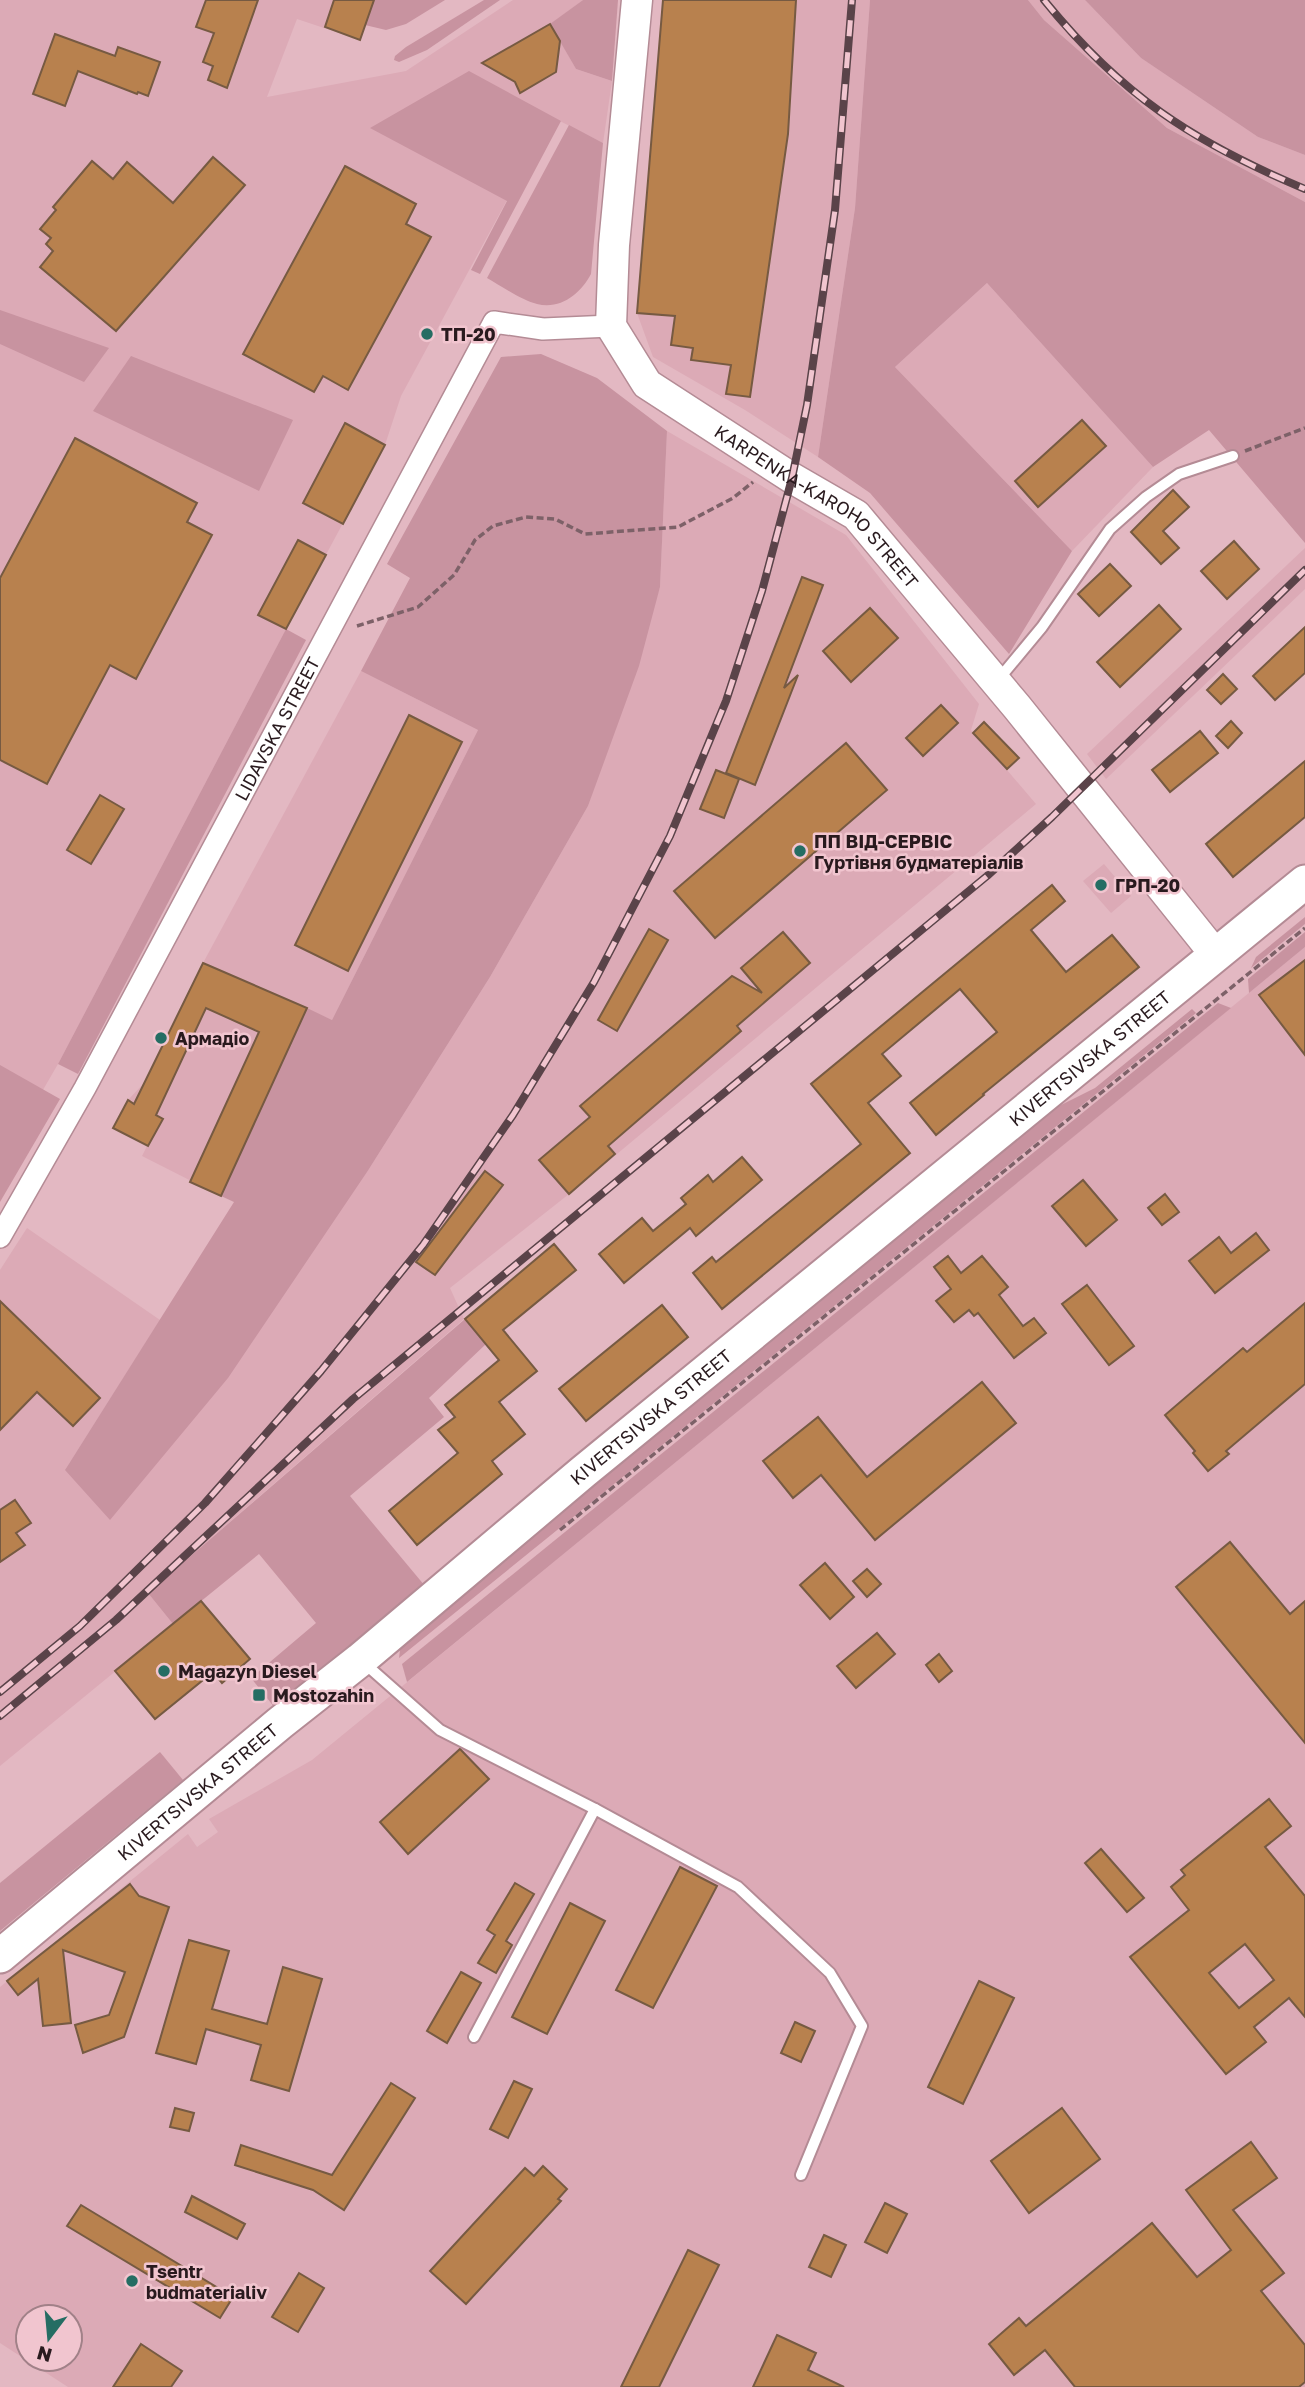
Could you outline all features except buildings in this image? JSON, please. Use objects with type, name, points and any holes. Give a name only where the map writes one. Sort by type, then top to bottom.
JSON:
[{"type":"main road","points":[[611,326],[614,245],[637,0]]},
{"type":"main road","name":"KARPENKA-KAROHO STREET","points":[[611,326],[647,384],[856,515],[996,682],[1215,954]]},
{"type":"main road","name":"KIVERTSIVSKA STREET","points":[[0,1956],[280,1723],[360,1660],[583,1472],[1305,882]]},
{"type":"street","name":"LIDAVSKA STREET","points":[[0,1237],[85,1088],[494,322],[543,329],[611,326]]},
{"type":"lane","points":[[996,682],[1042,627],[1110,529],[1146,496],[1180,474],[1233,456]]},
{"type":"lane","points":[[360,1660],[440,1730],[595,1809],[738,1887],[830,1973],[862,2026],[801,2175]]},
{"type":"lane","points":[[474,2037],[595,1809]]},
{"type":"path","points":[[1233,456],[1305,428]]},
{"type":"path","points":[[326,636],[418,607],[454,575],[475,540],[493,526],[526,517],[555,519],[585,534],[678,527],[733,498],[773,465]]},
{"type":"path","points":[[556,1533],[1305,928]]},
{"type":"shaded area","points":[[0,0],[374,0],[360,40],[297,19],[267,97],[406,71],[513,0],[583,0],[551,24],[576,69],[612,81],[603,143],[552,117],[401,396],[385,445],[58,1064],[0,1164]]},
{"type":"shaded area","points":[[374,0],[445,0],[406,24],[386,30],[365,25]]},
{"type":"shaded area","points":[[484,0],[500,0],[427,50],[399,62],[394,60],[406,47]]},
{"type":"shaded area","points":[[583,0],[618,0],[612,81],[576,69],[550,24]]},
{"type":"shaded area","points":[[663,0],[870,0],[855,208],[818,457],[745,410],[653,357],[637,313]]},
{"type":"shaded area","points":[[870,0],[1028,0],[1044,20],[1167,128],[1305,202],[1305,543],[1209,430],[1153,467],[987,283],[895,367],[1072,551],[1009,654],[870,493],[818,457],[855,208]]},
{"type":"shaded area","points":[[1028,0],[1085,0],[1141,58],[1258,137],[1305,155],[1305,202],[1167,128],[1044,20]]},
{"type":"shaded area","points":[[1085,0],[1305,0],[1305,155],[1258,137],[1141,58]]},
{"type":"shaded area","points":[[469,71],[561,121],[480,274],[471,270],[507,201],[370,128]]},
{"type":"shaded area","points":[[569,125],[603,143],[591,274],[582,288],[562,302],[554,305],[537,304],[487,278]]},
{"type":"shaded area","points":[[987,283],[1153,467],[1072,551],[895,367]]},
{"type":"shaded area","points":[[0,310],[109,348],[84,382],[0,344]]},
{"type":"shaded area","points":[[541,354],[597,378],[667,431],[660,587],[639,666],[588,806],[490,977],[369,1169],[228,1378],[110,1520],[65,1470],[234,1202],[221,1196],[307,1008],[332,1020],[478,730],[361,671],[410,578],[387,564],[501,357]]},
{"type":"shaded area","points":[[131,356],[293,420],[259,491],[93,411]]},
{"type":"shaded area","points":[[667,431],[846,535],[979,704],[971,730],[992,754],[1019,758],[1007,770],[1036,804],[569,1194],[450,1288],[464,1319],[148,1593],[173,1624],[0,1766],[0,1270],[27,1228],[160,1320],[65,1470],[369,1169],[490,977],[588,806],[660,587]]},
{"type":"shaded area","points":[[1305,548],[1305,589],[1106,779],[1087,754]]},
{"type":"shaded area","points":[[286,629],[306,640],[78,1074],[58,1064]]},
{"type":"shaded area","points":[[361,671],[478,730],[332,1020],[307,1009],[221,1196],[142,1156],[147,1146],[113,1128],[128,1100],[146,1081],[203,963]]},
{"type":"shaded area","points":[[1104,864],[1131,896],[1111,913],[1083,881]]},
{"type":"shaded area","points":[[1305,917],[1305,924],[1251,968],[1256,957]]},
{"type":"shaded area","points":[[1305,932],[1305,947],[1249,993],[1248,979]]},
{"type":"shaded area","points":[[1305,947],[1305,2387],[68,2387],[46,2373],[84,2373],[84,2303],[14,2303],[14,2352],[0,2343],[0,1987],[188,1834],[197,1847],[218,1832],[209,1819],[312,1760]]},
{"type":"shaded area","points":[[1218,1003],[1231,1008],[407,1682],[402,1664]]},
{"type":"shaded area","points":[[1192,1009],[1196,1013],[399,1658],[401,1642],[472,1583],[1055,1108],[1095,1088]]},
{"type":"shaded area","points":[[0,1065],[60,1099],[0,1202]]},
{"type":"shaded area","points":[[465,1319],[486,1344],[429,1398],[444,1417],[350,1496],[425,1586],[275,1708],[251,1678],[316,1623],[259,1554],[173,1624],[148,1593]]},
{"type":"shaded area","points":[[160,1752],[183,1780],[0,1931],[0,1883]]},
{"type":"railway","points":[[0,1692],[80,1626],[205,1503],[321,1371],[423,1245],[513,1115],[594,982],[670,836],[726,701],[762,591],[792,478],[807,405],[835,210],[852,0]]},
{"type":"railway","points":[[1044,0],[1102,63],[1161,112],[1228,153],[1305,189]]},
{"type":"railway","points":[[0,1716],[116,1620],[353,1399],[987,876],[1052,817],[1305,570]]},
{"type":"place","name":"ТП-20","points":[[427,334]]},
{"type":"place","name":"ПП ВІД-СЕРВІС Гуртівня будматеріалів","points":[[800,851]]},
{"type":"place","name":"ГРП-20","points":[[1101,885]]},
{"type":"place","name":"Армадіо","points":[[161,1038]]},
{"type":"place","name":"Magazyn Diesel","points":[[164,1671]]},
{"type":"place","name":"Mostozahin","points":[[259,1695]]},
{"type":"place","name":"Tsentr budmaterialiv","points":[[132,2281]]}]
